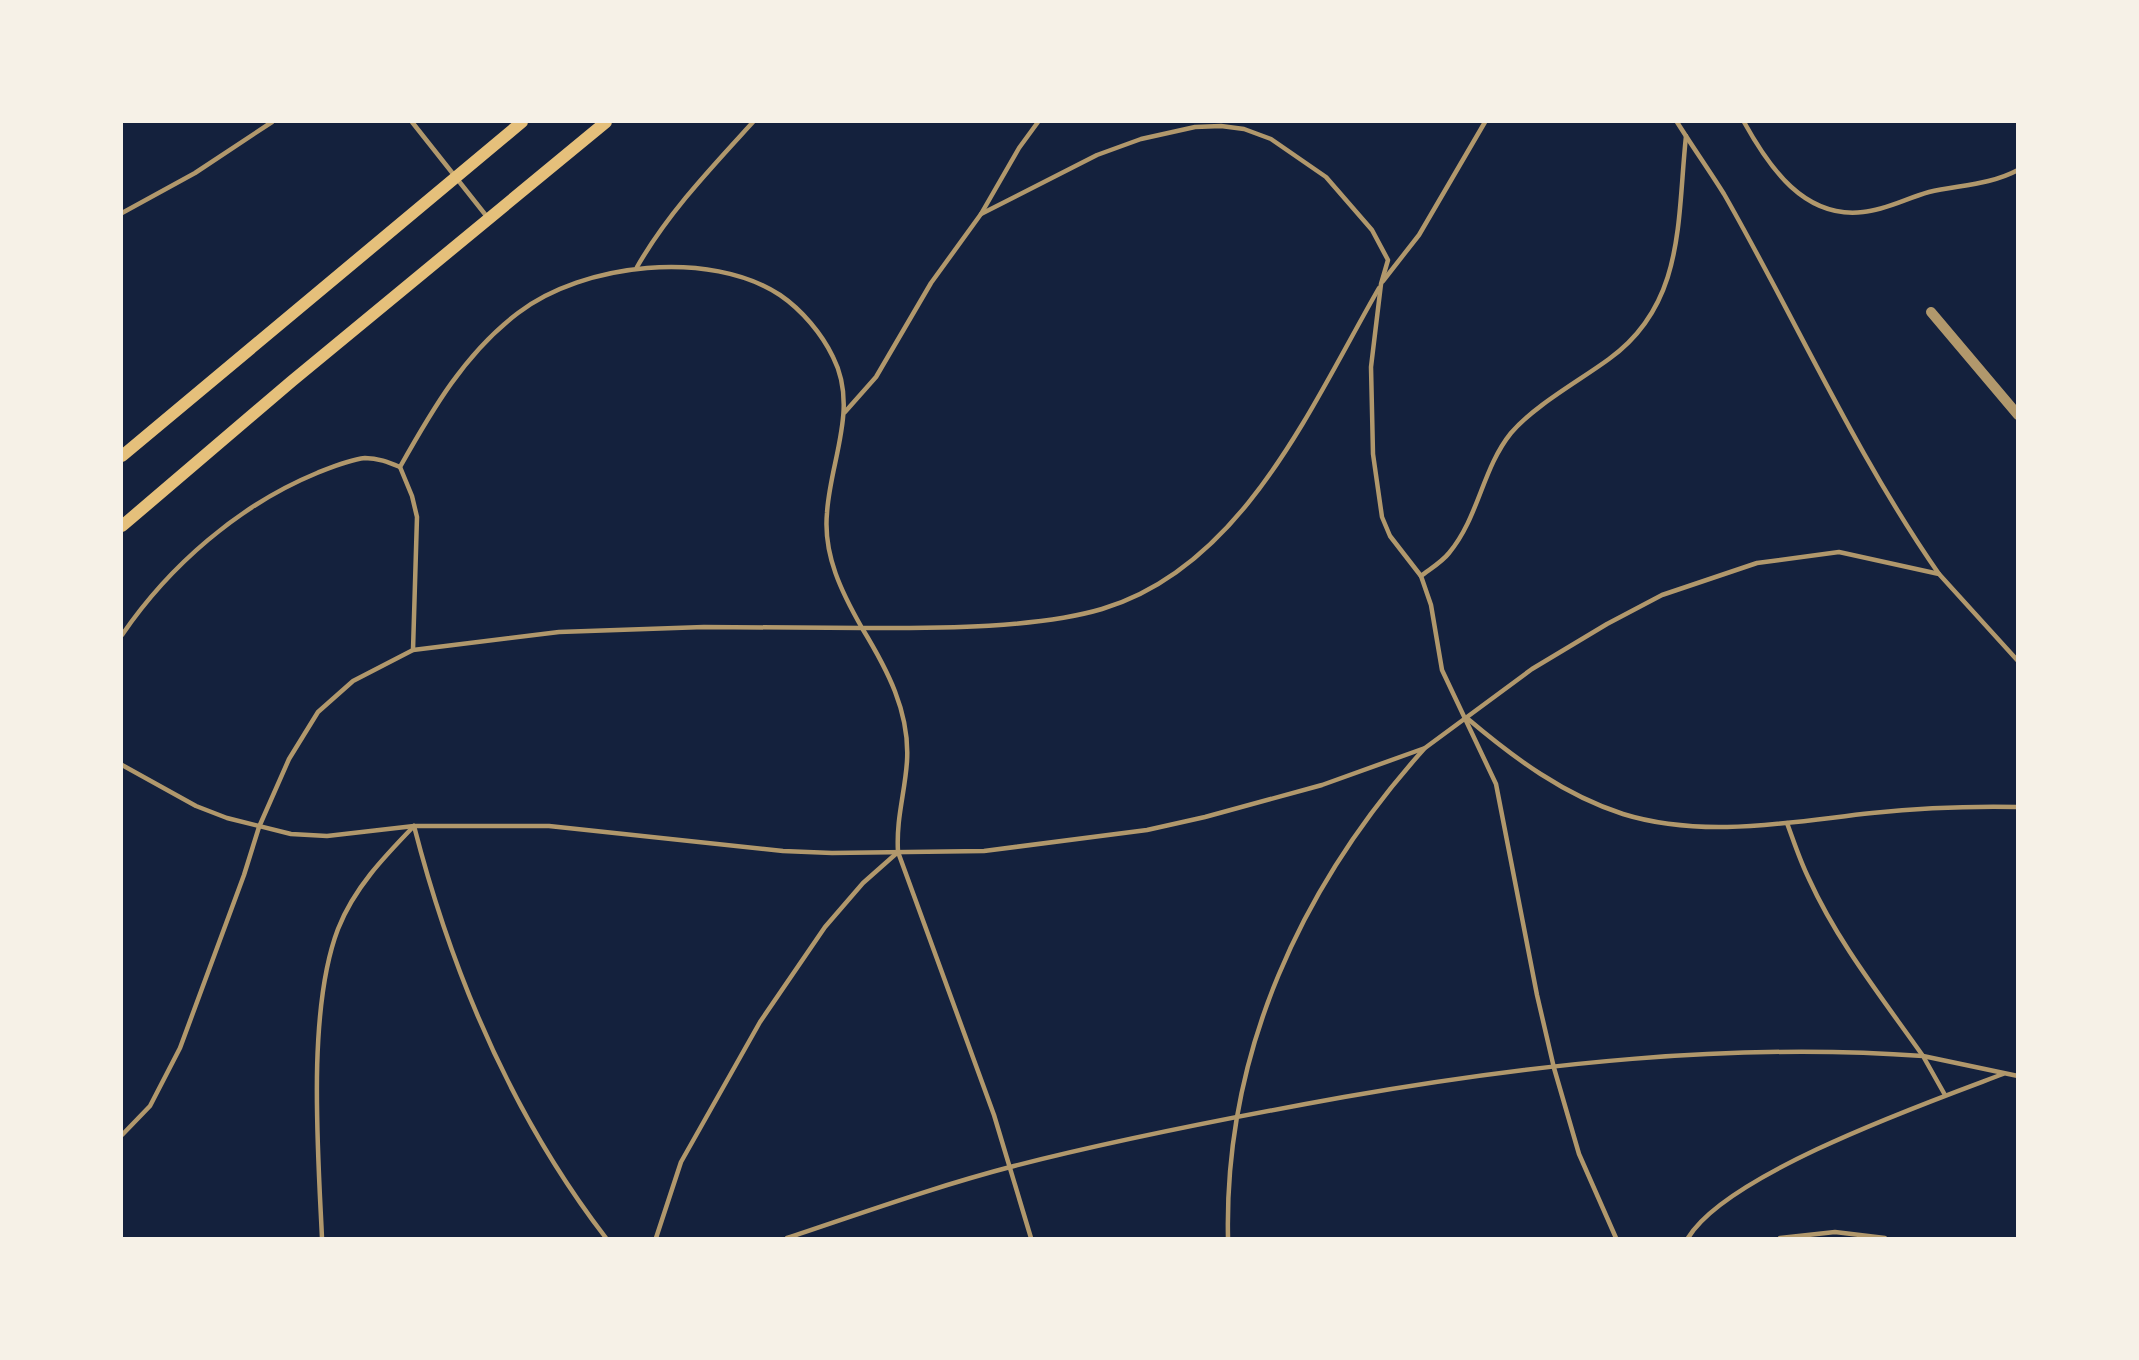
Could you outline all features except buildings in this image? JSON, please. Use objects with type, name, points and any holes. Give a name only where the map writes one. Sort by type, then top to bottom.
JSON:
[{"type":"main road","points":[[122,456],[522,122]]},
{"type":"main road","points":[[122,526],[606,122]]},
{"type":"street","points":[[1931,312],[2014,404],[2018,415]]},
{"type":"lane","points":[[122,213],[195,173],[272,122]]},
{"type":"lane","points":[[412,122],[488,219]]},
{"type":"lane","points":[[637,267],[654,238],[686,196],[753,122]]},
{"type":"lane","points":[[845,412],[876,377],[925,293],[981,214],[1019,148],[1038,122]]},
{"type":"lane","points":[[122,1135],[150,1106],[175,1057],[219,946],[259,827],[289,759],[318,712],[353,681],[413,650],[601,629],[862,628],[968,625],[1062,617],[1110,606],[1136,596],[1165,581],[1198,557],[1232,524],[1282,455],[1381,284],[1419,235],[1485,122]]},
{"type":"lane","points":[[1677,122],[1724,194],[1855,436],[1918,543],[1939,574],[2018,662]]},
{"type":"lane","points":[[1744,122],[1769,163],[1788,187],[1812,202],[1841,211],[1871,211],[1927,193],[1995,180],[2018,170]]},
{"type":"lane","points":[[981,214],[1097,155],[1141,139],[1195,127],[1221,126],[1244,129],[1272,139],[1298,156],[1326,177],[1354,206],[1372,230],[1388,260],[1381,284],[1371,366],[1373,454],[1377,494],[1390,536],[1421,576],[1431,605],[1442,670],[1496,784],[1537,994],[1554,1068],[1579,1154],[1616,1239]]},
{"type":"lane","points":[[1421,576],[1448,554],[1466,528],[1495,455],[1512,432],[1614,355],[1652,315],[1668,281],[1686,136]]},
{"type":"lane","points":[[413,650],[417,517],[400,467],[445,389],[496,330],[542,295],[567,284],[637,267],[687,268],[726,274],[780,295],[798,310],[816,330],[834,358],[842,385],[845,412],[826,513],[828,542],[837,580],[889,677],[904,715],[907,761],[898,810],[898,852],[1011,1167],[1031,1239]]},
{"type":"lane","points":[[122,635],[136,615],[172,574],[222,528],[253,506],[292,483],[340,463],[374,459],[400,467]]},
{"type":"lane","points":[[1228,1239],[1231,1145],[1235,1117],[1260,1024],[1301,926],[1325,880],[1353,837],[1425,748],[1532,669],[1607,624],[1662,595],[1737,569],[1791,557],[1839,552],[1939,574]]},
{"type":"lane","points":[[1466,717],[1510,755],[1562,787],[1622,814],[1683,826],[1711,828],[1786,823],[1874,813],[1981,806],[2018,807]]},
{"type":"lane","points":[[122,765],[196,806],[259,827],[291,834],[327,836],[414,826],[549,826],[783,851],[832,854],[984,851],[1038,846],[1147,830],[1205,817],[1322,785],[1425,748]]},
{"type":"lane","points":[[1786,823],[1809,879],[1834,925],[1867,979],[1923,1056],[1945,1095]]},
{"type":"lane","points":[[322,1239],[319,1051],[326,977],[338,930],[360,888],[414,826]]},
{"type":"lane","points":[[414,826],[426,873],[460,971],[498,1061],[524,1113],[606,1239]]},
{"type":"lane","points":[[656,1239],[681,1162],[760,1022],[825,927],[863,884],[898,852]]},
{"type":"lane","points":[[787,1239],[906,1198],[1011,1167],[1235,1117],[1477,1075],[1634,1058],[1880,1053],[1923,1056],[2018,1076]]},
{"type":"lane","points":[[1688,1239],[1709,1214],[1756,1182],[1806,1155],[1945,1095],[2003,1074]]},
{"type":"lane","points":[[1780,1239],[1835,1232],[1885,1239]]}]
